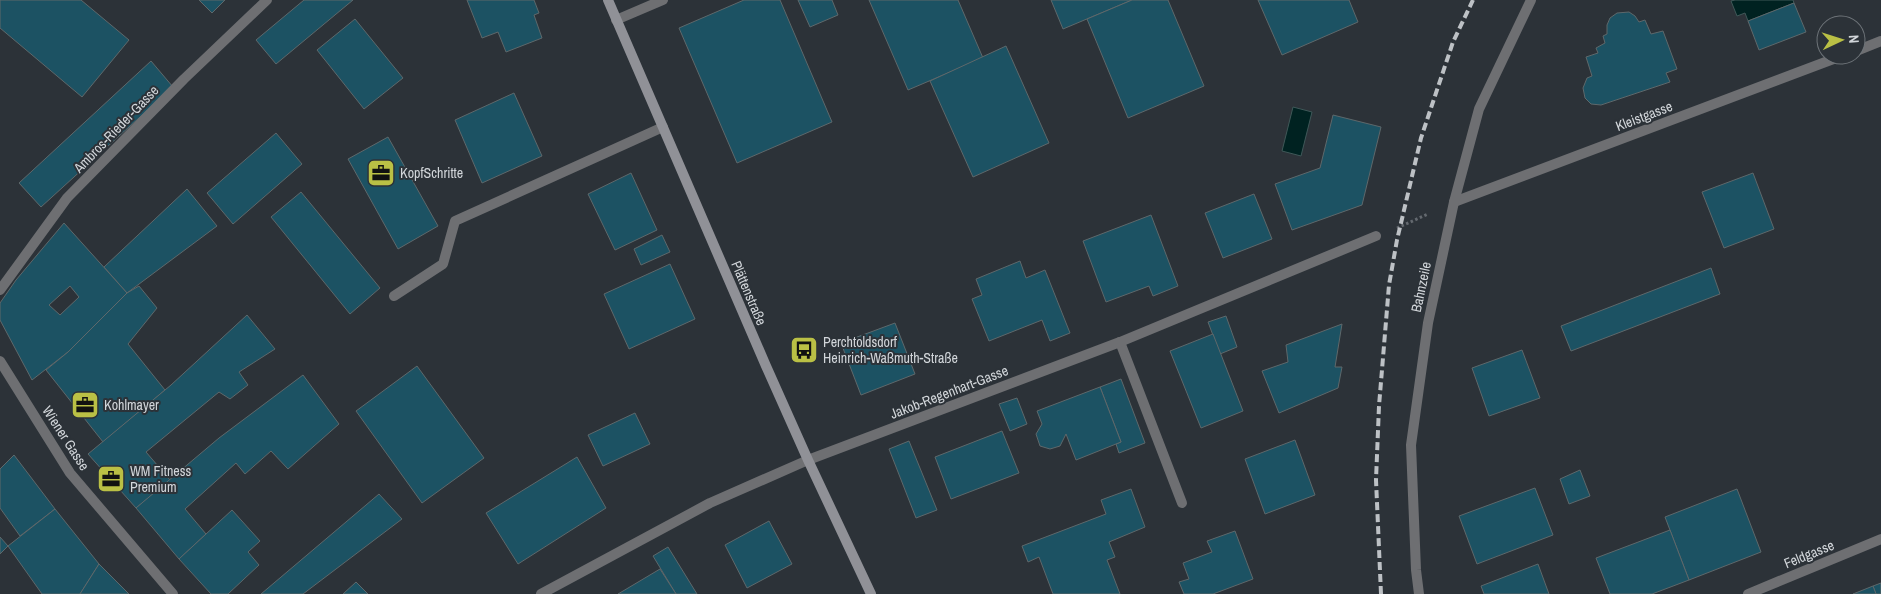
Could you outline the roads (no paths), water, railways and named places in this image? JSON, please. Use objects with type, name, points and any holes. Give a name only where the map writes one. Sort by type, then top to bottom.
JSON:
[{"type":"main road","name":"Plättenstraße","points":[[608,0],[808,460],[871,594]]},
{"type":"street","name":"Ambros-Rieder-Gasse","points":[[0,290],[67,198],[184,79],[267,0]]},
{"type":"street","points":[[616,20],[663,0]]},
{"type":"street","name":"Bahnzeile","points":[[1418,594],[1411,445],[1428,323],[1454,202],[1479,109],[1531,0]]},
{"type":"street","points":[[1866,47],[1881,41]]},
{"type":"street","name":"Kleistgasse","points":[[1454,202],[1817,65]]},
{"type":"street","points":[[394,296],[444,264],[455,221],[663,128]]},
{"type":"street","name":"Jakob-Regenhart-Gasse","points":[[541,594],[710,503],[808,460],[1120,342],[1376,236]]},
{"type":"street","points":[[1120,342],[1182,504]]},
{"type":"street","name":"Wiener Gasse","points":[[0,361],[70,472],[173,594]]},
{"type":"street","name":"Feldgasse","points":[[1748,594],[1881,539]]},
{"type":"railway","points":[[1381,594],[1376,480],[1379,406],[1389,285],[1397,240],[1421,138],[1453,42],[1473,0]]},
{"type":"place","name":"KopfSchritte","points":[[381,173]]},
{"type":"place","name":"Perchtoldsdorf Heinrich-Waßmuth-Straße","points":[[804,350]]},
{"type":"place","name":"Kohlmayer","points":[[85,405]]},
{"type":"place","name":"WM Fitness Premium","points":[[111,479]]}]
